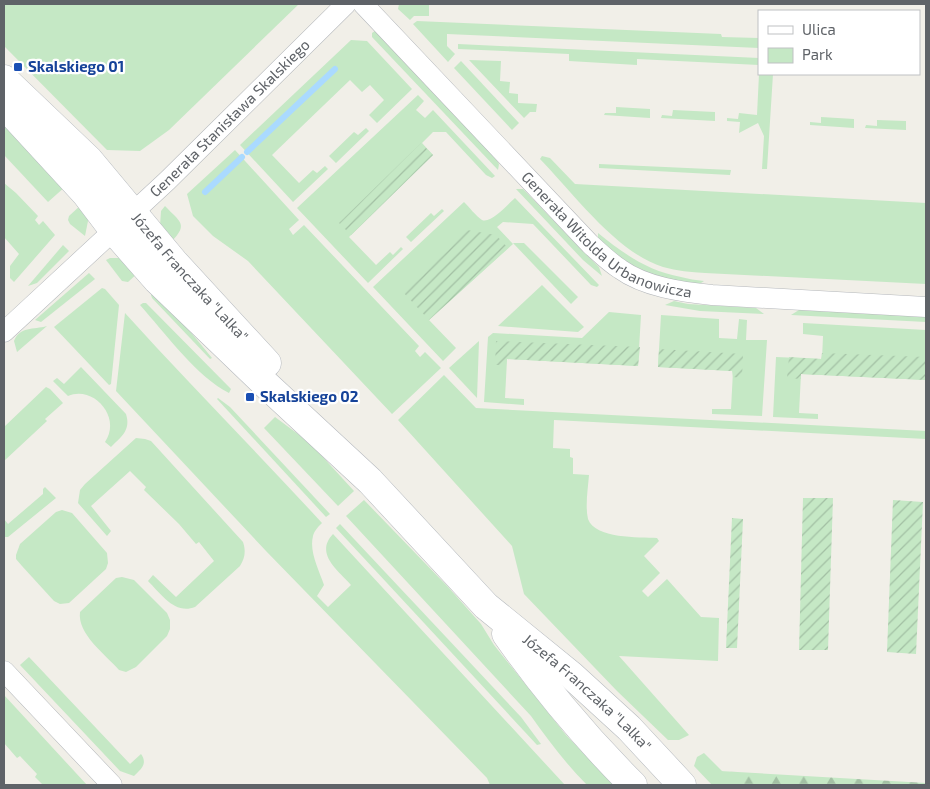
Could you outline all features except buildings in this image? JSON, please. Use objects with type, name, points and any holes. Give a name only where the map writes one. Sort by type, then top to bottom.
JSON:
[{"type":"street","name":"Generała Stanisława Skalskiego","points":[[4,332],[134,212],[346,4]]},
{"type":"street","name":"Generała Witolda Urbanowicza","points":[[363,4],[590,244],[620,270],[655,285],[681,292],[926,307]]},
{"type":"street","name":"Józefa Franczaka \"Lalka\"","points":[[4,79],[89,160],[174,262],[338,441],[370,481],[486,606],[558,704],[592,744],[633,785]]},
{"type":"street","name":"Józefa Franczaka \"Lalka\"","points":[[4,105],[86,194],[114,231],[157,280],[370,481]]},
{"type":"street","name":"Józefa Franczaka \"Lalka\"","points":[[486,606],[571,675],[629,728],[682,785]]},
{"type":"street","points":[[4,671],[112,785]]},
{"type":"green space","points":[[4,4],[299,4],[169,130],[140,151],[107,150],[4,46]]},
{"type":"green space","points":[[399,4],[429,4],[429,16],[414,16],[410,20],[398,9]]},
{"type":"green space","points":[[417,21],[721,34],[722,37],[758,38],[758,48],[447,34],[447,46],[455,54],[448,62],[413,24]]},
{"type":"green space","points":[[375,31],[496,159],[499,164],[498,170],[372,37],[372,33]]},
{"type":"green space","points":[[351,40],[367,41],[412,89],[377,123],[369,115],[384,100],[370,85],[362,92],[350,80],[272,155],[299,183],[313,170],[317,173],[325,166],[328,169],[293,202],[240,145]]},
{"type":"green space","points":[[458,44],[758,58],[758,65],[637,59],[637,65],[569,61],[569,54],[458,49]]},
{"type":"green space","points":[[469,60],[501,61],[500,81],[510,82],[509,93],[518,94],[518,103],[537,104],[536,112],[530,112],[524,118]]},
{"type":"green space","points":[[461,61],[519,123],[512,130],[454,68]]},
{"type":"green space","points":[[759,75],[773,75],[767,169],[762,169],[764,136],[758,123],[739,133],[740,122],[727,121],[727,118],[738,119],[739,113],[757,115]]},
{"type":"green space","points":[[418,95],[424,101],[416,110],[425,118],[433,110],[495,176],[492,178],[486,175],[446,132],[433,132],[422,143],[433,155],[349,237],[376,265],[390,252],[393,255],[401,247],[403,249],[368,283],[297,208]]},
{"type":"green space","points":[[616,107],[650,109],[650,118],[604,115],[605,113],[616,113]]},
{"type":"green space","points":[[673,110],[715,112],[715,121],[661,118],[662,115],[672,116]]},
{"type":"green space","points":[[821,117],[854,119],[854,128],[810,125],[810,122],[821,123]]},
{"type":"green space","points":[[4,120],[66,186],[48,202],[4,155]]},
{"type":"green space","points":[[877,120],[906,121],[906,130],[865,128],[866,125],[877,126]]},
{"type":"green space","points":[[366,128],[369,131],[336,163],[329,156],[354,132],[358,135]]},
{"type":"green space","points":[[421,143],[433,155],[351,235],[339,223]]},
{"type":"green space","points":[[235,150],[299,220],[289,229],[293,235],[304,225],[419,346],[415,351],[420,357],[425,352],[441,368],[392,414],[248,261],[213,236],[193,216],[187,194]]},
{"type":"green space","points":[[542,156],[550,158],[575,184],[926,203],[926,284],[705,273],[663,267],[646,260],[613,236],[540,159]]},
{"type":"green space","points":[[599,164],[731,170],[730,175],[599,168]]},
{"type":"green space","points":[[4,183],[38,216],[35,220],[39,225],[43,221],[55,235],[14,282],[10,278],[10,266],[19,254],[4,237]]},
{"type":"green space","points":[[516,189],[523,189],[526,192],[599,267],[602,276],[583,260]]},
{"type":"green space","points":[[515,198],[599,285],[597,287],[591,285],[533,224],[503,222],[497,227],[513,244],[429,320],[456,348],[443,361],[373,287],[464,202],[482,220],[486,220],[495,216]]},
{"type":"green space","points":[[82,204],[89,216],[85,236],[70,224],[68,220],[69,216]]},
{"type":"green space","points":[[165,206],[178,220],[181,227],[177,236],[171,242],[160,226],[161,211]]},
{"type":"green space","points":[[442,209],[444,211],[411,242],[406,237],[431,213],[434,216]]},
{"type":"green space","points":[[467,230],[496,235],[508,248],[429,320],[402,291]]},
{"type":"green space","points":[[598,233],[627,255],[658,271],[704,281],[698,285],[660,278],[629,264],[598,240]]},
{"type":"green space","points":[[513,243],[524,243],[578,297],[571,304]]},
{"type":"green space","points":[[63,245],[69,251],[37,283],[28,286]]},
{"type":"green space","points":[[120,258],[139,272],[128,282],[122,281],[106,260]]},
{"type":"green space","points":[[89,273],[95,279],[41,322],[35,320]]},
{"type":"green space","points":[[542,285],[584,327],[578,332],[498,326]]},
{"type":"green space","points":[[102,288],[119,305],[111,384],[109,385],[54,327]]},
{"type":"green space","points":[[156,290],[212,358],[210,359],[152,298],[151,295]]},
{"type":"green space","points":[[674,301],[688,304],[756,308],[764,314],[700,311],[665,305]]},
{"type":"green space","points":[[146,303],[231,389],[229,393],[205,377],[182,354],[140,305]]},
{"type":"green space","points":[[799,310],[926,317],[926,322],[791,315]]},
{"type":"green space","points":[[609,312],[641,315],[638,366],[507,359],[505,398],[524,399],[524,405],[484,402],[488,337],[493,333],[582,338]]},
{"type":"green space","points":[[125,313],[322,523],[314,532],[312,542],[315,561],[324,585],[317,596],[328,607],[351,585],[330,562],[327,555],[328,541],[333,534],[565,785],[490,785],[487,778],[266,551],[116,391]]},
{"type":"green space","points":[[661,315],[719,319],[719,338],[737,339],[739,319],[747,320],[746,340],[767,340],[762,416],[712,414],[712,409],[731,409],[733,371],[658,367]]},
{"type":"green space","points":[[803,323],[926,330],[926,380],[801,374],[799,413],[818,414],[818,419],[773,417],[776,357],[822,359],[823,336],[803,334]]},
{"type":"green space","points":[[47,326],[17,352],[14,341],[20,333],[27,329]]},
{"type":"green space","points":[[479,341],[477,398],[449,368]]},
{"type":"green space","points":[[496,341],[640,347],[638,366],[507,359],[506,365],[495,365]]},
{"type":"green space","points":[[659,349],[743,354],[742,378],[733,377],[732,371],[658,367]]},
{"type":"green space","points":[[822,353],[926,357],[926,380],[801,374],[801,379],[787,378],[789,357],[821,359]]},
{"type":"green space","points":[[81,367],[126,414],[126,429],[111,447],[105,442],[109,433],[110,423],[108,414],[103,406],[96,399],[87,395],[68,396],[53,381],[57,378],[64,384]]},
{"type":"green space","points":[[444,375],[476,408],[926,431],[926,439],[554,420],[553,448],[570,449],[570,457],[573,458],[573,474],[589,475],[587,508],[588,519],[592,526],[608,534],[657,538],[659,541],[644,556],[660,573],[642,591],[648,597],[667,579],[701,617],[719,618],[718,661],[619,656],[689,735],[679,740],[668,740],[617,691],[524,594],[512,546],[398,420]]},
{"type":"green space","points":[[46,387],[63,403],[45,419],[47,421],[4,461],[4,427]]},
{"type":"green space","points":[[218,398],[230,407],[330,514],[326,517]]},
{"type":"green space","points":[[275,417],[310,443],[354,491],[338,506],[264,428]]},
{"type":"green space","points":[[136,438],[151,441],[243,542],[245,554],[240,566],[195,607],[188,609],[175,606],[163,597],[148,581],[153,575],[176,597],[214,561],[199,542],[196,544],[179,524],[144,490],[146,487],[130,471],[91,506],[111,531],[107,536],[78,503],[80,490],[85,484]]},
{"type":"green space","points":[[45,487],[56,498],[8,537],[4,537],[4,519],[8,524],[43,494]]},
{"type":"green space","points":[[803,498],[833,498],[828,650],[799,650]]},
{"type":"green space","points":[[364,500],[481,624],[494,645],[566,735],[614,785],[587,785],[558,752],[531,716],[346,516]]},
{"type":"green space","points":[[893,500],[923,502],[916,654],[887,652]]},
{"type":"green space","points":[[62,510],[72,513],[107,553],[108,563],[106,569],[69,603],[60,604],[54,601],[22,566],[16,559],[16,555],[20,544],[56,512]]},
{"type":"green space","points":[[732,518],[743,519],[737,648],[726,648]]},
{"type":"green space","points":[[340,524],[521,717],[541,744],[537,745],[336,528]]},
{"type":"green space","points":[[122,577],[134,580],[167,613],[170,620],[170,629],[167,636],[136,667],[126,672],[119,670],[94,644],[80,620],[80,612],[116,578]]},
{"type":"green space","points":[[29,657],[130,764],[141,754],[144,764],[134,776],[120,771],[20,665]]},
{"type":"green space","points":[[4,695],[87,785],[43,785],[35,777],[37,774],[20,756],[17,758],[4,743]]},
{"type":"green space","points":[[704,753],[736,785],[712,785],[694,766],[697,757]]},
{"type":"green space","points":[[720,771],[926,783],[926,785],[735,785]]},
{"type":"waterway","points":[[247,152],[335,69]]},
{"type":"waterway","points":[[205,192],[242,157]]},
{"type":"place","name":"Skalskiego 01","points":[[18,67]]},
{"type":"place","name":"Skalskiego 02","points":[[250,397]]}]
